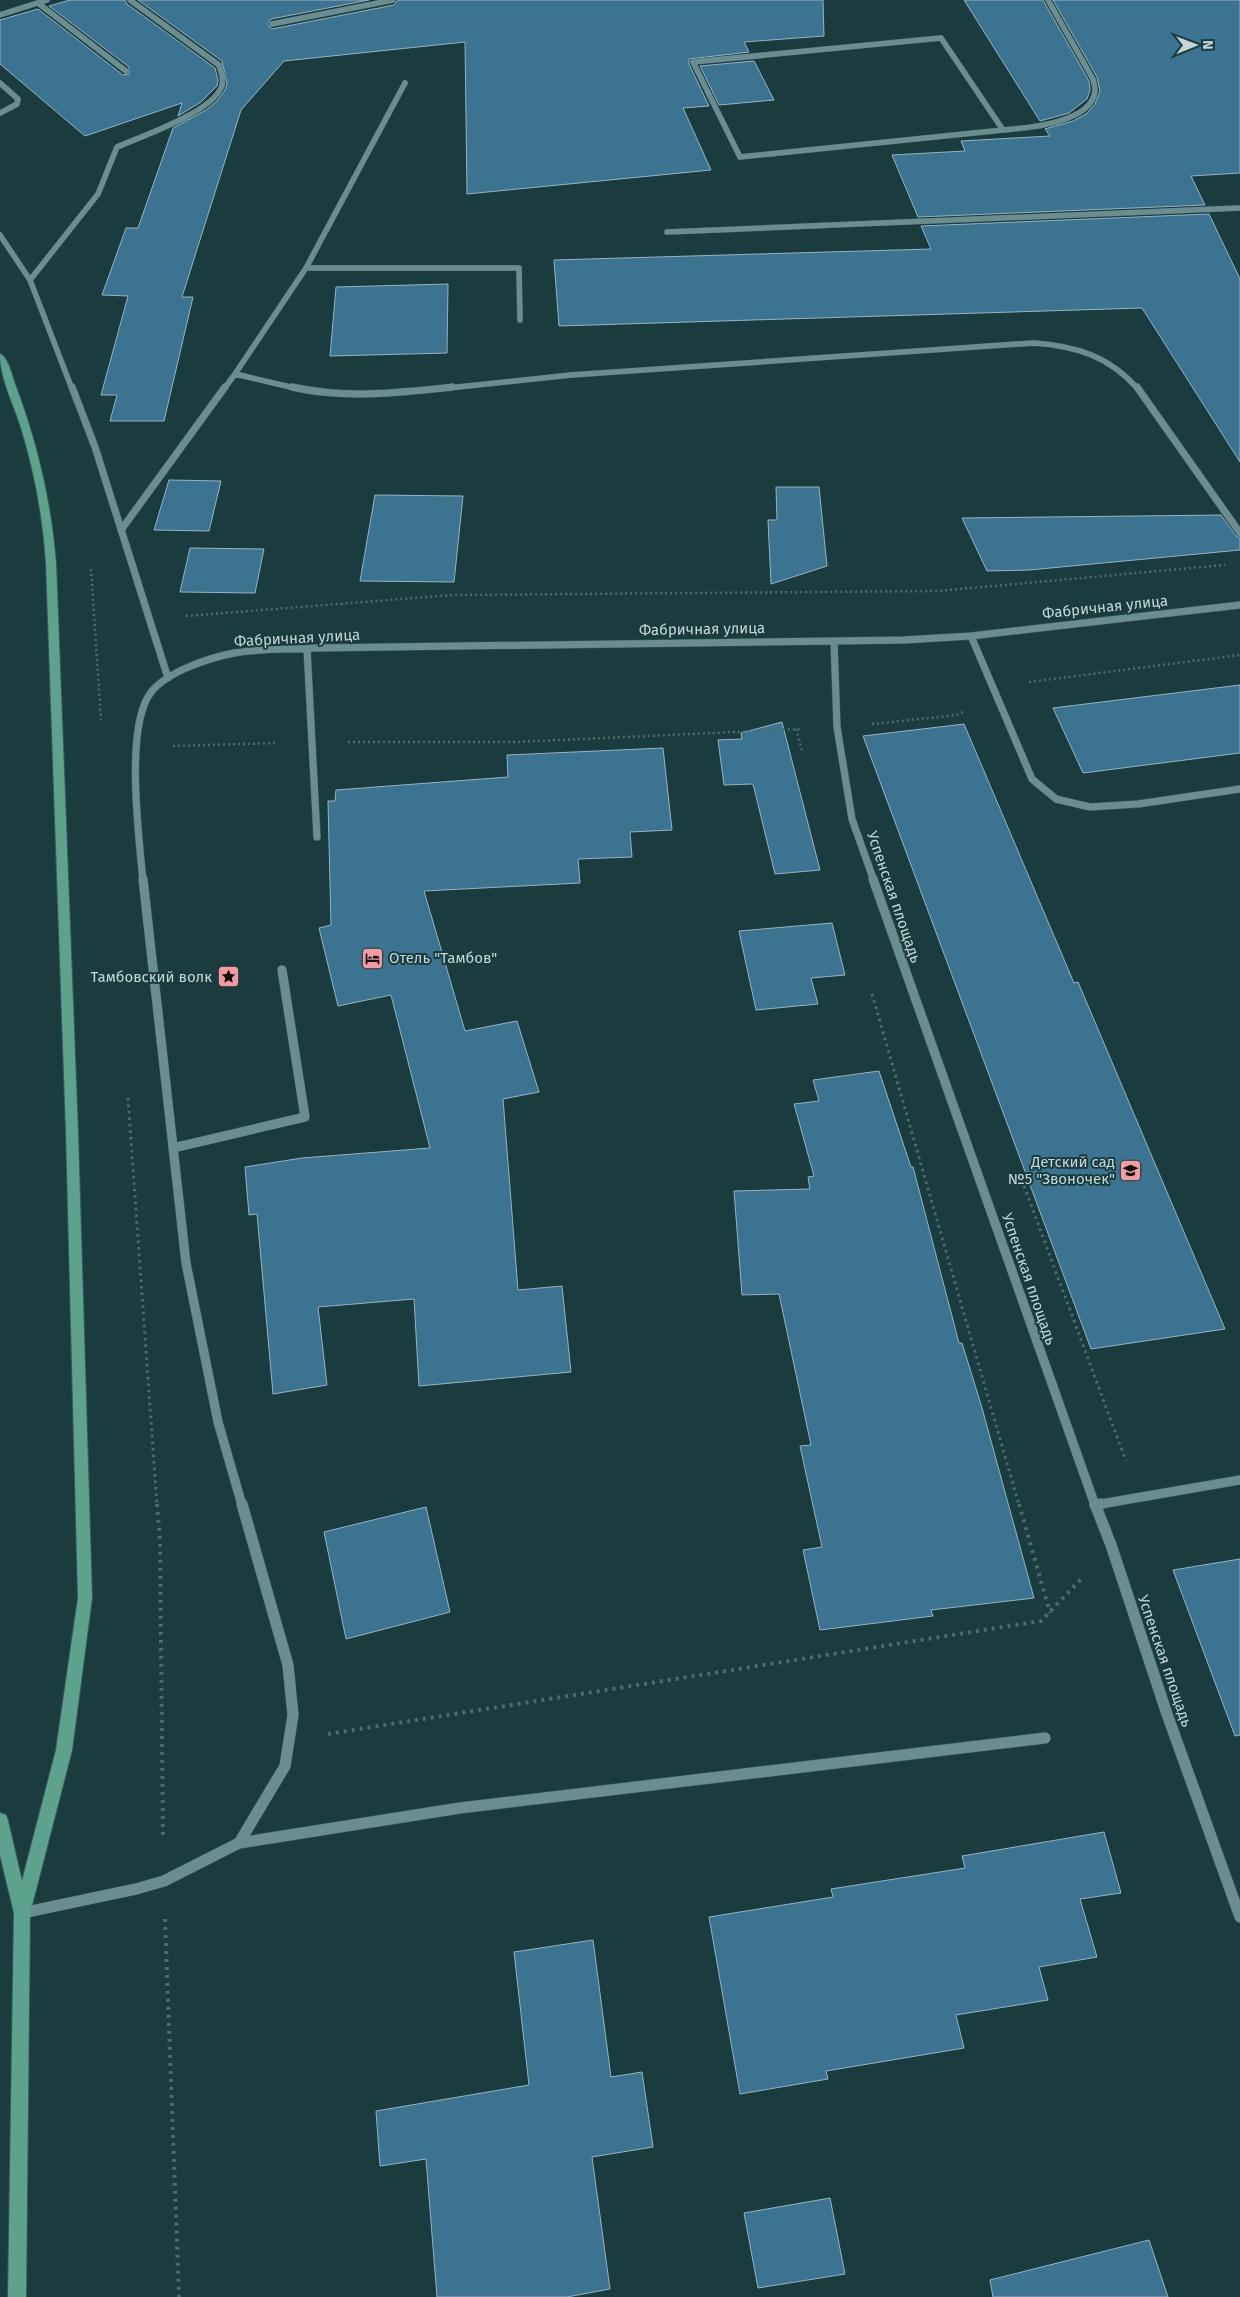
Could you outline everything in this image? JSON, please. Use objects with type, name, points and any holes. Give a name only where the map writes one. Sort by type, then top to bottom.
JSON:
[{"type":"main road","points":[[0,357],[14,389],[33,455],[48,530],[54,616],[72,1122],[85,1598],[64,1750],[22,1913],[17,2297]]},
{"type":"main road","points":[[0,1821],[22,1913]]},
{"type":"street","points":[[0,15],[47,0]]},
{"type":"street","points":[[30,280],[98,194],[117,147],[199,110],[215,98],[222,88],[223,77],[219,64],[130,0]]},
{"type":"street","points":[[272,24],[393,0]]},
{"type":"street","points":[[1003,130],[941,38],[693,62],[740,157],[1003,130],[1040,126],[1062,121],[1079,112],[1090,102],[1095,91],[1093,79],[1048,0]]},
{"type":"street","points":[[38,3],[126,71]]},
{"type":"street","points":[[121,530],[235,374],[306,268],[405,82]]},
{"type":"street","points":[[0,83],[18,99],[18,104],[0,113]]},
{"type":"street","points":[[667,232],[1240,208]]},
{"type":"street","points":[[0,235],[30,280],[95,447],[168,678]]},
{"type":"street","points":[[235,374],[295,388],[339,394],[376,396],[581,375],[1034,343],[1059,345],[1085,351],[1110,363],[1126,376],[1147,401],[1240,533]]},
{"type":"street","name":"Фабричная улица","points":[[239,1843],[285,1766],[293,1715],[288,1665],[218,1422],[186,1263],[140,849],[135,747],[140,713],[152,691],[168,678],[201,662],[235,653],[307,649],[834,641],[971,636],[1240,605]]},
{"type":"street","points":[[971,636],[1032,779],[1056,799],[1090,807],[1138,804],[1240,789]]},
{"type":"street","name":"Успенская площадь","points":[[834,641],[837,727],[852,820],[1095,1505],[1111,1545],[1167,1714],[1240,1917]]},
{"type":"street","points":[[307,649],[317,837]]},
{"type":"street","points":[[173,1148],[305,1117],[282,970]]},
{"type":"street","points":[[1095,1505],[1240,1480]]},
{"type":"street","points":[[22,1913],[136,1889],[164,1881],[239,1843],[460,1808],[1045,1738]]},
{"type":"lane","points":[[306,268],[519,268],[520,320]]},
{"type":"path","points":[[150,619],[452,595],[938,591],[1232,565]]},
{"type":"path","points":[[135,747],[311,742],[516,742],[837,727],[957,715],[996,695],[1028,682],[1240,655]]},
{"type":"path","points":[[796,729],[804,758]]},
{"type":"path","points":[[869,985],[1050,1613]]},
{"type":"path","points":[[1024,1184],[1139,1498]]},
{"type":"path","points":[[142,1299],[160,1540],[164,1881],[179,2297]]},
{"type":"path","points":[[290,1740],[1041,1621],[1111,1545]]},
{"type":"building","points":[[70,0],[125,0],[127,4],[215,68],[218,80],[217,86],[201,102],[178,116],[182,103],[85,136],[0,64],[0,20],[38,9],[123,75],[129,74],[129,67],[49,6]]},
{"type":"building","points":[[138,0],[369,0],[271,19],[267,24],[272,29],[394,5],[398,0],[823,0],[824,36],[744,42],[749,52],[689,59],[689,64],[709,106],[683,108],[711,170],[467,194],[465,42],[284,61],[241,110],[182,297],[193,297],[164,421],[110,421],[117,395],[101,395],[128,296],[102,295],[126,228],[138,228],[173,128],[206,110],[217,101],[225,90],[227,83],[222,61]]},
{"type":"building","points":[[964,0],[1043,0],[1089,81],[1090,90],[1087,99],[1069,113],[1040,121]]},
{"type":"building","points":[[1053,0],[1240,0],[1240,173],[1191,176],[1205,205],[918,217],[892,155],[965,151],[961,141],[1050,136],[1045,129],[1073,121],[1086,114],[1095,104],[1100,91],[1097,77]]},
{"type":"building","points":[[754,61],[774,100],[719,105],[700,66]]},
{"type":"building","points":[[1209,214],[1240,279],[1240,462],[1142,308],[559,326],[554,260],[931,249],[921,226]]},
{"type":"building","points":[[448,284],[447,353],[330,356],[336,287]]},
{"type":"building","points":[[169,480],[221,481],[209,531],[154,530]]},
{"type":"building","points":[[776,487],[819,487],[827,566],[771,584],[768,520],[777,520]]},
{"type":"building","points":[[375,495],[463,496],[454,582],[360,581]]},
{"type":"building","points":[[1221,515],[1236,536],[1240,538],[1240,550],[1029,570],[987,571],[962,518]]},
{"type":"building","points":[[190,548],[264,549],[255,593],[180,592]]},
{"type":"building","points":[[1240,685],[1240,753],[1083,773],[1053,708]]},
{"type":"building","points":[[782,722],[820,870],[775,874],[753,784],[724,785],[718,740],[742,739],[741,733]]},
{"type":"building","points":[[964,724],[1074,983],[1078,982],[1225,1329],[1091,1349],[863,736]]},
{"type":"building","points":[[663,748],[672,830],[630,832],[632,857],[578,859],[580,883],[424,891],[465,1031],[517,1021],[539,1092],[503,1099],[518,1290],[562,1286],[571,1372],[419,1386],[414,1299],[318,1307],[327,1385],[273,1394],[257,1214],[249,1215],[245,1167],[302,1158],[430,1148],[391,995],[338,1006],[319,928],[331,925],[328,801],[335,801],[336,790],[508,777],[507,755]]},
{"type":"building","points":[[832,923],[845,975],[811,978],[818,1004],[756,1010],[739,931]]},
{"type":"building","points":[[879,1071],[911,1167],[913,1167],[959,1343],[962,1343],[982,1408],[1034,1598],[931,1610],[933,1616],[820,1630],[803,1550],[822,1547],[800,1446],[811,1445],[779,1294],[742,1295],[734,1191],[810,1189],[808,1177],[814,1176],[794,1104],[819,1101],[813,1080]]},
{"type":"building","points":[[426,1507],[450,1612],[346,1639],[324,1532]]},
{"type":"building","points":[[1240,1559],[1240,1735],[1235,1736],[1173,1570]]},
{"type":"building","points":[[1104,1832],[1121,1893],[1080,1899],[1097,1957],[1039,1967],[1048,2000],[956,2015],[964,2048],[826,2071],[828,2079],[740,2094],[709,1917],[833,1897],[831,1889],[965,1868],[962,1856]]},
{"type":"building","points":[[593,1940],[611,2077],[642,2072],[653,2147],[592,2157],[610,2289],[567,2297],[437,2297],[426,2159],[380,2166],[376,2111],[529,2085],[514,1952]]},
{"type":"building","points":[[830,2198],[845,2274],[758,2288],[744,2213]]},
{"type":"building","points":[[1149,2240],[1168,2297],[993,2297],[990,2280]]},
{"type":"place","name":"Отель \"Тамбов\"","points":[[373,958]]},
{"type":"place","name":"Тамбовский волк","points":[[228,977]]},
{"type":"place","name":"Детский сад №5 \"Звоночек\"","points":[[1131,1171]]}]
